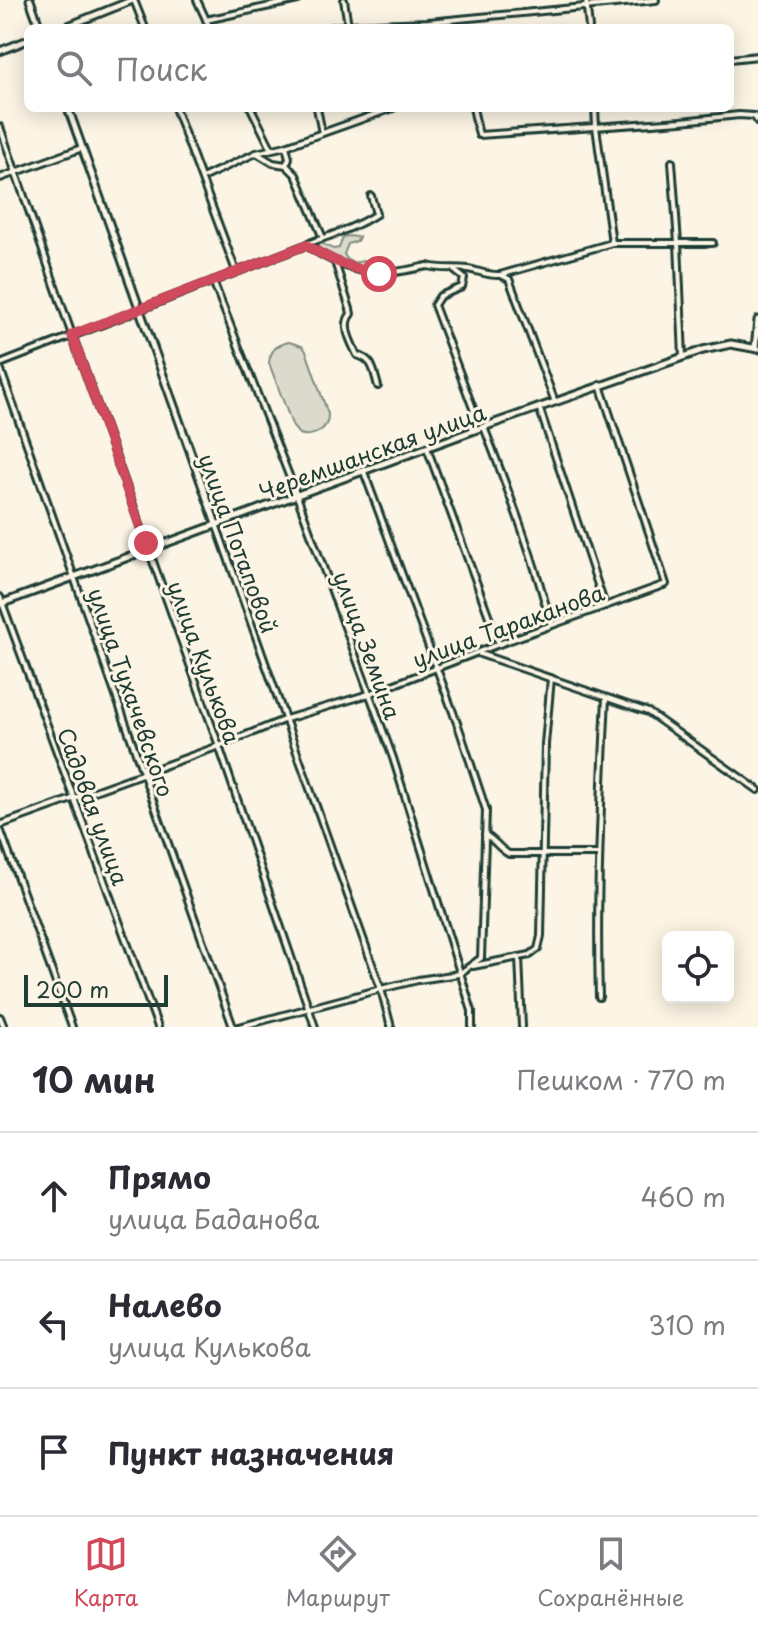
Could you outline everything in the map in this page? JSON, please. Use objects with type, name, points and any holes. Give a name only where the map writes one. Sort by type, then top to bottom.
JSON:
[{"type":"main road","points":[[30,0],[39,24]]},
{"type":"main road","points":[[73,24],[134,0]]},
{"type":"main road","points":[[0,51],[24,42]]},
{"type":"main road","name":"улица Потаповой","points":[[69,112],[216,524]]},
{"type":"main road","points":[[756,348],[758,320]]},
{"type":"main road","name":"Черемшанская улица","points":[[1,601],[683,357],[725,344],[756,348]]},
{"type":"street","points":[[134,0],[143,24]]},
{"type":"street","points":[[197,0],[208,24]]},
{"type":"street","points":[[206,20],[298,0]]},
{"type":"street","points":[[344,0],[348,24]]},
{"type":"street","points":[[586,0],[588,24]]},
{"type":"street","points":[[375,24],[428,22],[656,0]]},
{"type":"street","points":[[734,59],[758,56]]},
{"type":"street","points":[[177,112],[236,271]]},
{"type":"street","points":[[253,112],[271,148]]},
{"type":"street","points":[[318,112],[322,133]]},
{"type":"street","points":[[202,178],[256,153],[286,146],[382,112]]},
{"type":"street","points":[[474,112],[479,135],[739,115],[754,116],[758,122]]},
{"type":"street","points":[[595,112],[612,243]]},
{"type":"street","name":"улица Кулькова","points":[[0,127],[315,1027]]},
{"type":"street","points":[[286,146],[289,158],[286,165]]},
{"type":"street","points":[[0,178],[82,148]]},
{"type":"street","points":[[256,153],[273,163],[286,165],[296,175],[323,238]]},
{"type":"street","points":[[672,162],[683,357]]},
{"type":"street","points":[[0,366],[236,271],[346,231],[376,214],[371,196]]},
{"type":"street","points":[[449,269],[500,275],[612,243],[713,243]]},
{"type":"street","points":[[306,245],[335,262],[357,270],[379,274],[428,266],[458,271],[462,275],[462,287],[440,296],[434,305],[474,411],[472,431]]},
{"type":"street","points":[[335,262],[351,314],[346,319],[346,325],[357,355],[370,362],[378,386]]},
{"type":"street","points":[[500,275],[509,279],[555,402]]},
{"type":"street","name":"улица Земина","points":[[213,281],[297,496],[417,830],[472,1011],[472,1027]]},
{"type":"street","name":"улица Тухачевского","points":[[0,366],[233,1027]]},
{"type":"street","name":"улица Тараканова","points":[[0,827],[286,719],[369,694],[666,584],[600,385]]},
{"type":"street","points":[[539,407],[605,606]]},
{"type":"street","points":[[484,427],[524,530],[551,625]]},
{"type":"street","points":[[427,448],[499,644]]},
{"type":"street","points":[[239,1027],[418,980],[459,974],[481,958],[486,810],[438,668],[364,472]]},
{"type":"street","name":"улица Потаповой","points":[[216,524],[381,989],[391,1027]]},
{"type":"street","name":"Садовая улица","points":[[1,601],[158,1027]]},
{"type":"street","points":[[478,653],[648,712],[758,790]]},
{"type":"street","points":[[470,966],[530,955],[538,949],[541,936],[545,744],[551,678]]},
{"type":"street","points":[[599,997],[598,854],[606,698]]},
{"type":"street","points":[[0,827],[72,1027]]},
{"type":"street","points":[[485,835],[509,854],[598,854]]},
{"type":"street","points":[[519,957],[522,1027]]},
{"type":"street","points":[[0,1017],[4,1027]]},
{"type":"shaded area","points":[[346,236],[359,237],[348,244],[344,254],[346,258],[353,262],[366,260],[367,268],[340,262],[317,247],[321,243],[333,249],[339,248]]},
{"type":"shaded area","points":[[289,342],[302,346],[306,351],[328,414],[326,424],[315,434],[299,434],[293,427],[269,363],[275,349]]},
{"type":"route","points":[[146,543],[72,335],[306,245],[337,263],[379,274]]}]
